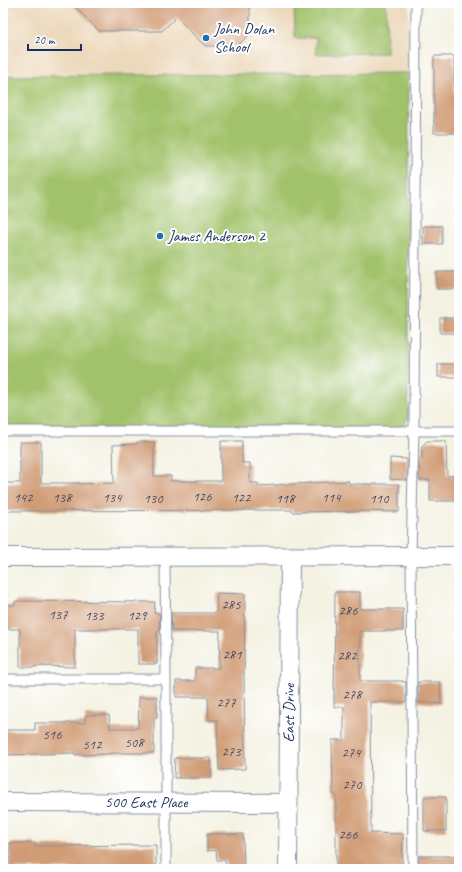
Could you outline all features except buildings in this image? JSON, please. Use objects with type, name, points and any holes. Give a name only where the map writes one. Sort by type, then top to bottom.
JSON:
[{"type":"street","name":"East Drive","points":[[288,869],[290,556]]},
{"type":"street","points":[[3,557],[459,556]]},
{"type":"street","name":"500 East Place","points":[[3,802],[288,803]]},
{"type":"lane","points":[[413,869],[411,556],[414,431],[416,3]]},
{"type":"lane","points":[[3,431],[459,431]]},
{"type":"lane","points":[[165,557],[167,802],[166,869]]},
{"type":"lane","points":[[3,679],[166,678]]},
{"type":"shaded area","name":"John Dolan School","points":[[3,3],[409,3],[409,73],[3,76]]},
{"type":"green space","points":[[294,3],[386,3],[387,53],[316,54],[316,38],[295,38]]},
{"type":"green space","points":[[409,73],[408,418],[405,424],[399,429],[3,429],[3,76]]},
{"type":"place","name":"John Dolan School","points":[[206,38]]},
{"type":"place","name":"James Anderson 2","points":[[160,236]]}]
